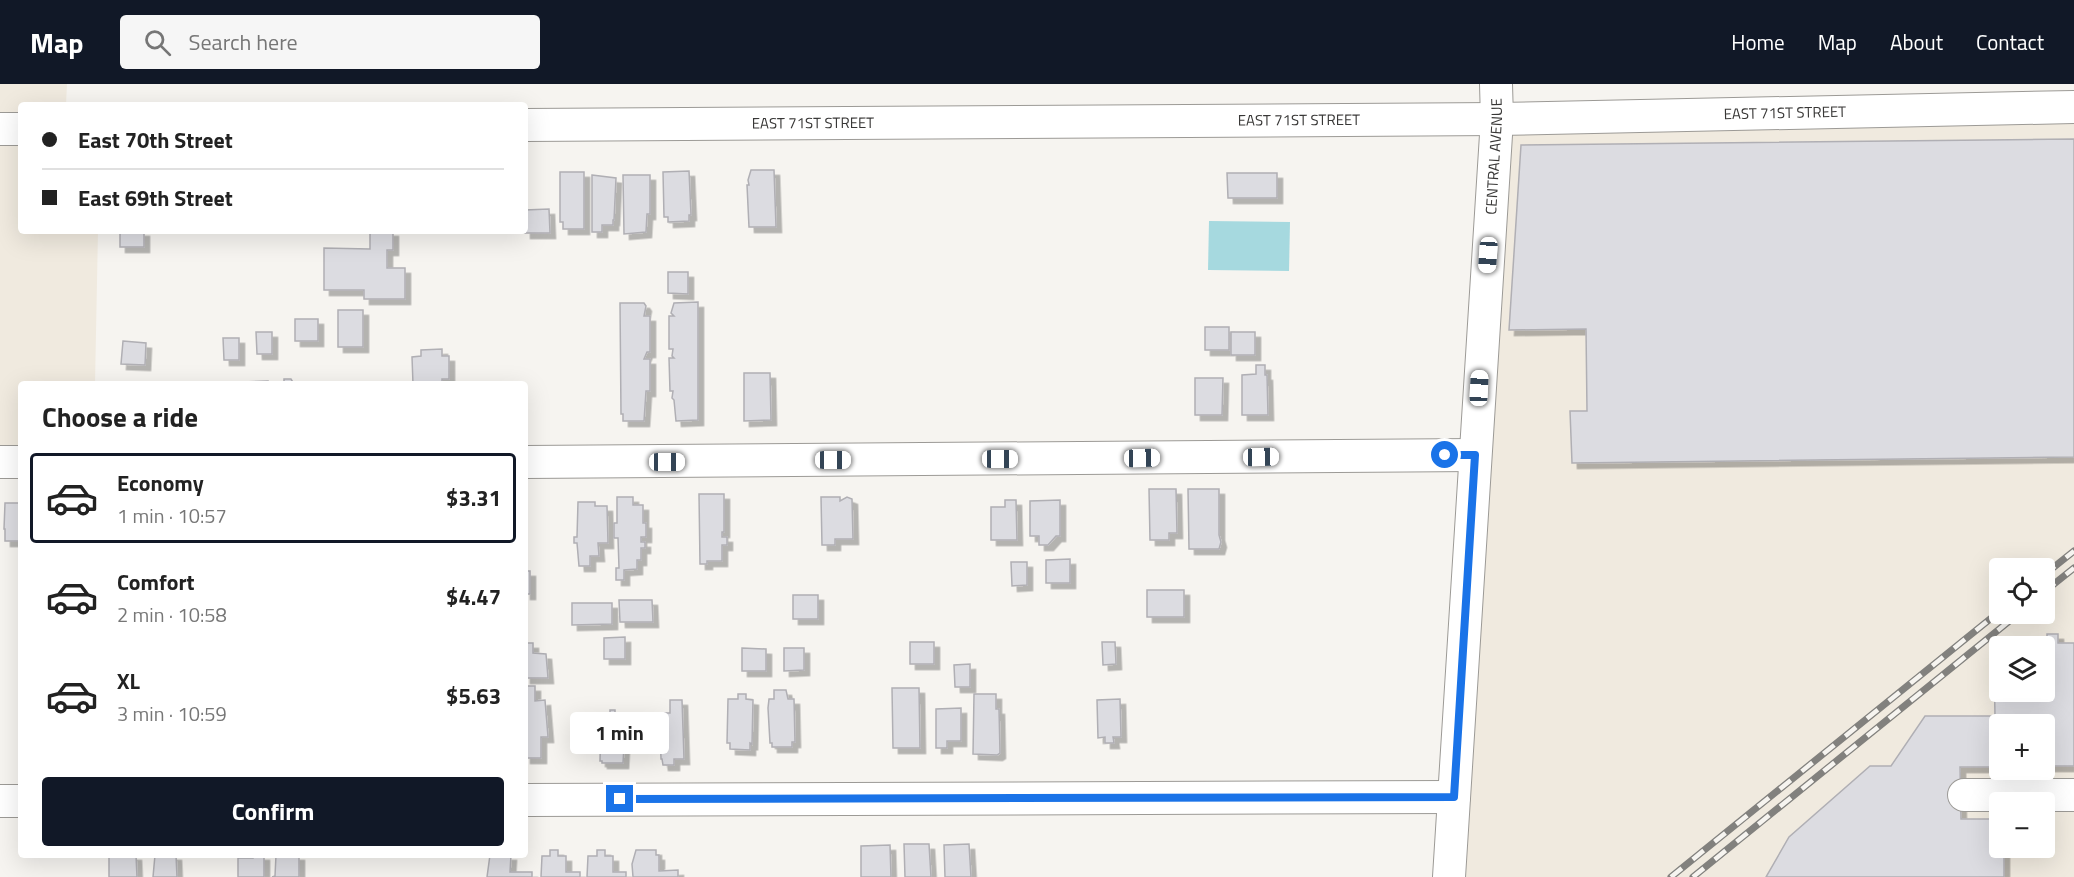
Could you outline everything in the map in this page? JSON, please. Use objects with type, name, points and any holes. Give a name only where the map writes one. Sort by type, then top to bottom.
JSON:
[{"type":"street","name":"CENTRAL AVENUE","points":[[1449,877],[1497,119],[1496,84]]},
{"type":"street","name":"EAST 71ST STREET","points":[[528,125],[1497,119],[1835,97],[2074,107]]},
{"type":"street","points":[[0,129],[18,129]]},
{"type":"street","points":[[528,462],[1475,455]]},
{"type":"street","points":[[0,462],[18,462]]},
{"type":"street","points":[[1964,795],[2074,795]]},
{"type":"street","points":[[528,800],[1454,797]]},
{"type":"street","points":[[0,801],[18,801]]},
{"type":"shaded area","points":[[0,84],[67,84],[66,102],[18,102],[18,234],[98,234],[95,381],[18,381],[18,462],[0,462]]},
{"type":"shaded area","points":[[2074,107],[2074,877],[1449,877],[1497,119]]},
{"type":"water","points":[[1209,221],[1290,222],[1289,271],[1208,270]]},
{"type":"building","points":[[2074,139],[2074,457],[1572,463],[1570,411],[1587,411],[1586,329],[1509,330],[1521,145]]},
{"type":"building","points":[[751,170],[774,170],[776,227],[749,227],[747,185],[749,185]]},
{"type":"building","points":[[689,171],[691,215],[689,215],[689,221],[668,222],[668,217],[664,217],[663,172]]},
{"type":"building","points":[[560,172],[584,172],[584,229],[563,229],[563,222],[560,222]]},
{"type":"building","points":[[1227,173],[1277,173],[1277,198],[1228,198]]},
{"type":"building","points":[[592,175],[616,178],[613,225],[602,225],[602,232],[592,232]]},
{"type":"building","points":[[623,175],[650,175],[650,214],[647,214],[646,232],[624,234]]},
{"type":"building","points":[[549,209],[550,233],[528,233],[528,210]]},
{"type":"building","points":[[120,234],[144,234],[144,247],[120,247]]},
{"type":"building","points":[[370,234],[393,234],[393,250],[387,250],[387,268],[405,268],[405,299],[364,299],[364,290],[324,290],[324,248],[370,249]]},
{"type":"building","points":[[668,272],[688,272],[688,294],[668,293]]},
{"type":"building","points":[[698,302],[698,420],[676,421],[673,391],[670,391],[669,358],[674,358],[673,349],[669,349],[669,316],[674,316],[671,313],[674,303]]},
{"type":"building","points":[[620,303],[644,303],[646,306],[644,316],[650,316],[650,352],[647,352],[644,359],[650,359],[650,391],[646,391],[644,421],[623,421],[623,414],[621,414]]},
{"type":"building","points":[[338,310],[363,310],[363,347],[338,347]]},
{"type":"building","points":[[295,319],[318,319],[318,341],[295,341]]},
{"type":"building","points":[[1205,327],[1229,327],[1229,350],[1205,350]]},
{"type":"building","points":[[256,332],[272,332],[272,354],[257,354]]},
{"type":"building","points":[[1231,332],[1255,332],[1255,355],[1231,355]]},
{"type":"building","points":[[223,338],[239,338],[239,360],[224,360]]},
{"type":"building","points":[[123,341],[146,343],[145,365],[121,364]]},
{"type":"building","points":[[442,349],[442,356],[449,356],[449,379],[413,381],[412,357],[421,356],[421,350]]},
{"type":"building","points":[[1256,365],[1265,365],[1268,415],[1242,415],[1242,375],[1256,374]]},
{"type":"building","points":[[744,373],[770,373],[771,420],[744,421]]},
{"type":"building","points":[[1195,378],[1223,378],[1222,415],[1195,415]]},
{"type":"building","points":[[1149,489],[1176,489],[1177,533],[1169,533],[1169,540],[1150,540]]},
{"type":"building","points":[[1188,489],[1219,489],[1221,542],[1219,549],[1189,549]]},
{"type":"building","points":[[699,494],[724,494],[722,537],[727,537],[727,545],[722,545],[722,561],[707,561],[707,564],[700,564]]},
{"type":"building","points":[[617,497],[633,497],[633,505],[643,505],[643,523],[646,523],[646,537],[641,537],[641,542],[645,542],[645,548],[641,548],[641,560],[637,560],[637,569],[624,570],[624,580],[616,580],[616,568],[619,568],[618,538],[614,538],[614,523],[617,523]]},
{"type":"building","points":[[821,497],[840,497],[840,501],[847,497],[852,499],[853,539],[835,539],[835,545],[822,545]]},
{"type":"building","points":[[1005,500],[1016,500],[1017,540],[991,540],[991,507],[1005,507]]},
{"type":"building","points":[[1060,500],[1060,536],[1056,536],[1048,545],[1039,545],[1039,536],[1030,536],[1030,501]]},
{"type":"building","points":[[578,502],[595,502],[595,506],[607,506],[608,543],[598,543],[599,556],[590,556],[590,566],[579,566],[577,543],[574,543],[574,537],[577,537]]},
{"type":"building","points":[[5,503],[18,503],[18,541],[5,541]]},
{"type":"building","points":[[1070,559],[1070,583],[1046,583],[1046,560]]},
{"type":"building","points":[[1011,562],[1027,562],[1027,585],[1012,586]]},
{"type":"building","points":[[528,571],[530,571],[530,594],[528,594]]},
{"type":"building","points":[[1147,590],[1184,590],[1184,617],[1147,617]]},
{"type":"building","points":[[793,595],[818,595],[818,619],[793,619]]},
{"type":"building","points":[[619,600],[652,600],[653,622],[620,622]]},
{"type":"building","points":[[572,603],[612,603],[612,624],[572,625]]},
{"type":"building","points":[[2047,634],[2058,634],[2058,643],[2074,643],[2074,766],[2055,766],[2055,714],[1995,714],[1995,702],[2055,702],[2055,636],[2047,636]]},
{"type":"building","points":[[625,637],[625,659],[604,659],[604,638]]},
{"type":"building","points":[[910,642],[934,642],[934,664],[910,664]]},
{"type":"building","points":[[1102,642],[1115,642],[1116,664],[1103,665]]},
{"type":"building","points":[[528,643],[533,643],[533,653],[546,654],[548,678],[528,678]]},
{"type":"building","points":[[742,648],[766,649],[766,671],[742,671]]},
{"type":"building","points":[[784,648],[804,648],[804,670],[784,671]]},
{"type":"building","points":[[970,664],[970,687],[955,687],[954,665]]},
{"type":"building","points":[[528,686],[535,686],[535,701],[545,700],[548,737],[541,737],[541,758],[528,758]]},
{"type":"building","points":[[892,688],[919,688],[920,748],[893,748]]},
{"type":"building","points":[[774,690],[786,690],[788,699],[794,699],[795,742],[792,742],[792,747],[772,747],[770,743],[768,708],[769,699],[774,699]]},
{"type":"building","points":[[738,694],[746,694],[746,699],[753,700],[750,750],[730,749],[730,743],[727,743],[728,699],[738,699]]},
{"type":"building","points":[[974,694],[996,694],[996,709],[999,709],[1000,753],[997,755],[973,754]]},
{"type":"building","points":[[1120,699],[1121,737],[1113,737],[1114,743],[1105,743],[1105,737],[1098,738],[1097,700]]},
{"type":"building","points":[[670,700],[682,700],[684,759],[674,759],[674,765],[663,765],[660,728],[665,728],[665,713],[670,713]]},
{"type":"building","points":[[961,708],[961,741],[947,741],[947,748],[936,748],[936,709]]},
{"type":"building","points":[[610,710],[615,710],[615,714],[620,714],[620,728],[625,728],[623,763],[602,763],[600,761],[601,714],[610,714]]},
{"type":"building","points":[[1925,716],[1989,716],[1989,767],[1960,767],[1961,819],[1989,819],[1989,858],[2004,858],[2004,877],[1766,877],[1789,837],[1870,766],[1891,766]]},
{"type":"building","points":[[904,844],[929,844],[931,877],[905,877]]},
{"type":"building","points":[[969,844],[971,877],[945,877],[944,845]]},
{"type":"building","points":[[890,845],[891,877],[861,877],[861,846]]},
{"type":"building","points":[[550,850],[558,850],[558,856],[566,856],[566,872],[580,872],[580,877],[541,877],[542,856],[550,856]]},
{"type":"building","points":[[597,850],[605,850],[605,856],[613,856],[613,872],[626,872],[626,877],[587,877],[588,856],[597,856]]},
{"type":"building","points":[[636,850],[656,850],[656,855],[659,855],[659,871],[678,870],[678,877],[633,877],[632,864]]},
{"type":"building","points":[[109,858],[136,858],[137,877],[109,877]]},
{"type":"building","points":[[155,858],[176,858],[177,877],[153,877]]},
{"type":"building","points":[[238,858],[264,858],[264,877],[238,877]]},
{"type":"building","points":[[276,858],[299,858],[299,877],[272,877],[275,876]]},
{"type":"building","points":[[490,858],[511,858],[510,872],[532,872],[532,877],[487,877]]},
{"type":"railway","points":[[2055,566],[2074,551]]},
{"type":"railway","points":[[2055,583],[2074,568]]},
{"type":"railway","points":[[1671,877],[1989,620]]},
{"type":"railway","points":[[1693,877],[2006,624]]},
{"type":"route","points":[[620,799],[1454,797],[1475,455],[1445,455]]}]
